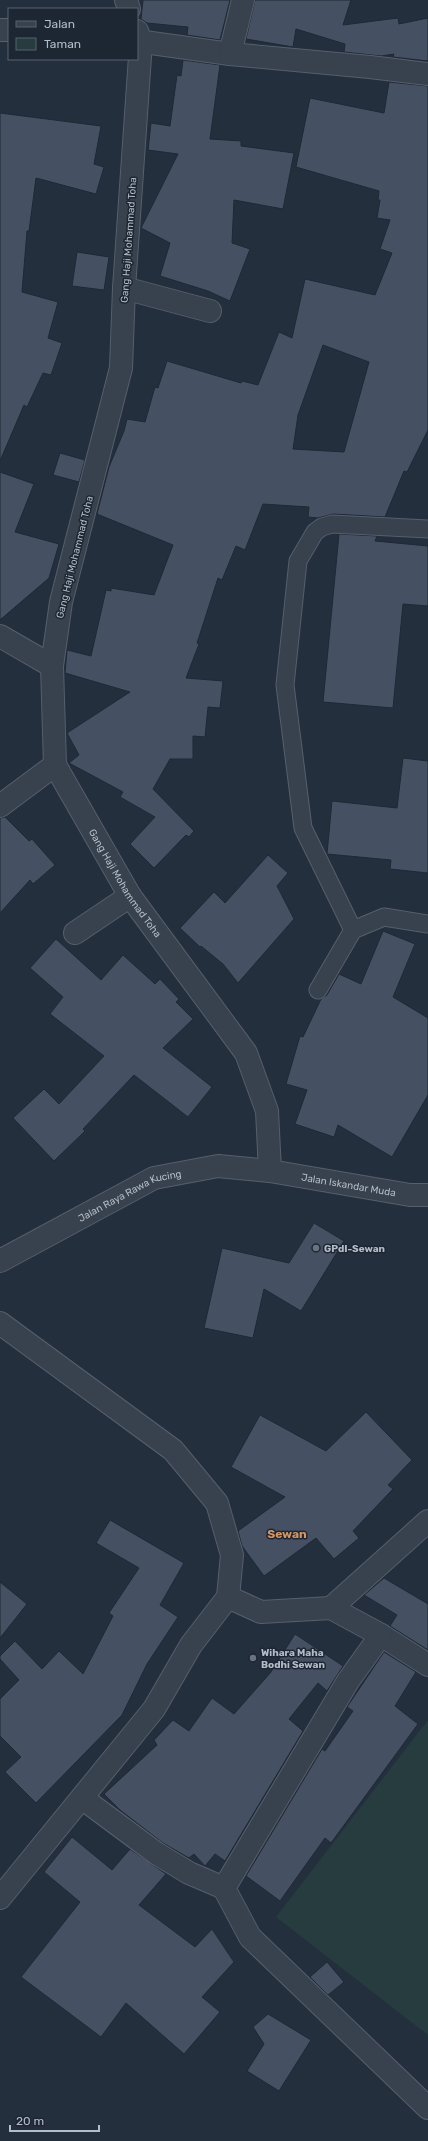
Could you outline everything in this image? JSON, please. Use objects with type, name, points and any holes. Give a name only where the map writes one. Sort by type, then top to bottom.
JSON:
[{"type":"street","points":[[230,54],[243,0]]},
{"type":"street","points":[[138,38],[230,54],[428,74]]},
{"type":"street","name":"Gang Haji Mohammad Toha","points":[[137,60],[121,368],[61,602],[52,666],[54,765],[130,896],[246,1053],[267,1111],[270,1171]]},
{"type":"street","points":[[124,288],[210,310]]},
{"type":"street","points":[[0,636],[52,666]]},
{"type":"street","points":[[0,806],[54,765]]},
{"type":"street","points":[[75,933],[130,896]]},
{"type":"street","name":"Jalan Raya Rawa Kucing","points":[[0,1261],[154,1178],[218,1166],[270,1171]]},
{"type":"street","name":"Jalan Iskandar Muda","points":[[270,1171],[410,1195],[428,1195]]},
{"type":"street","points":[[0,1323],[173,1450],[218,1503],[232,1555],[228,1597],[191,1645],[154,1709],[0,1898]]},
{"type":"street","points":[[331,1608],[428,1521]]},
{"type":"street","points":[[228,1597],[261,1612],[331,1608],[381,1635],[428,1665]]},
{"type":"street","points":[[224,1888],[348,1681],[381,1635]]},
{"type":"street","points":[[82,1798],[156,1853],[189,1873],[224,1888],[250,1937],[428,2108]]},
{"type":"lane","points":[[353,930],[303,828],[285,685],[298,561],[315,532],[322,527],[332,524],[428,529]]},
{"type":"lane","points":[[318,990],[353,930],[384,917],[428,924]]},
{"type":"green space","points":[[428,1720],[428,2035],[276,1917]]},
{"type":"building","points":[[143,0],[230,0],[220,40],[187,35],[188,27],[147,23],[141,19]]},
{"type":"building","points":[[255,0],[351,0],[343,25],[398,18],[399,24],[428,18],[428,61],[393,57],[394,54],[381,56],[344,52],[345,44],[296,29],[293,47],[246,39]]},
{"type":"building","points":[[183,60],[220,65],[210,139],[241,141],[241,146],[294,153],[283,209],[234,200],[232,243],[250,249],[230,301],[208,291],[160,276],[170,243],[141,228],[178,154],[148,150],[151,123],[170,126],[177,75],[181,76]]},
{"type":"building","points":[[389,82],[428,86],[428,430],[407,472],[404,471],[385,517],[333,514],[318,518],[308,517],[309,507],[263,504],[245,550],[236,546],[222,580],[218,578],[197,643],[199,644],[186,678],[223,681],[220,708],[208,707],[205,737],[193,736],[193,759],[170,759],[153,789],[194,831],[189,837],[186,835],[154,868],[130,844],[155,817],[120,797],[123,792],[69,763],[79,755],[67,733],[130,692],[65,673],[67,650],[91,656],[106,590],[111,591],[111,588],[154,595],[173,545],[97,514],[109,467],[124,431],[127,419],[145,422],[155,387],[158,388],[167,361],[241,383],[242,381],[258,385],[279,332],[292,338],[305,279],[375,295],[392,253],[380,249],[390,220],[377,218],[380,200],[378,200],[379,191],[296,167],[310,98],[384,113]],"holes":[[[323,345],[369,362],[344,452],[293,449],[298,415]]]},
{"type":"building","points":[[0,113],[101,126],[94,164],[104,167],[96,194],[36,178],[29,231],[27,231],[22,292],[58,302],[48,338],[62,343],[51,375],[43,373],[27,407],[24,405],[0,461]]},
{"type":"building","points":[[77,252],[109,257],[104,290],[72,286]]},
{"type":"building","points":[[60,453],[85,460],[79,482],[53,475]]},
{"type":"building","points":[[0,472],[34,484],[15,532],[59,544],[49,578],[0,620]]},
{"type":"building","points":[[339,534],[377,536],[375,541],[428,546],[428,606],[403,604],[393,708],[323,702]]},
{"type":"building","points":[[403,758],[428,761],[428,873],[390,869],[391,860],[327,854],[332,801],[397,808]]},
{"type":"building","points":[[5,817],[29,841],[32,839],[55,865],[33,884],[30,880],[0,913],[0,818]]},
{"type":"building","points":[[268,855],[288,873],[277,886],[294,919],[238,983],[223,964],[201,946],[200,947],[180,928],[214,892],[225,903]]},
{"type":"building","points":[[383,931],[415,944],[393,997],[428,1018],[428,1095],[392,1157],[338,1125],[334,1137],[295,1124],[307,1090],[286,1084],[300,1036],[303,1037],[321,999],[327,995],[339,974],[361,984]]},
{"type":"building","points":[[56,939],[101,980],[123,955],[155,984],[160,979],[179,999],[176,1002],[193,1019],[163,1048],[212,1087],[188,1117],[134,1075],[83,1129],[85,1131],[54,1161],[13,1118],[44,1089],[59,1104],[104,1056],[50,1014],[63,997],[30,968]]},
{"type":"building","points":[[314,1223],[344,1241],[301,1311],[264,1289],[253,1338],[204,1328],[222,1248],[289,1263]]},
{"type":"building","points":[[366,1412],[412,1460],[388,1485],[393,1489],[353,1531],[359,1538],[334,1559],[316,1538],[264,1576],[242,1546],[238,1531],[285,1497],[231,1467],[260,1415],[326,1451]]},
{"type":"building","points":[[110,1520],[184,1563],[160,1605],[178,1617],[147,1664],[122,1715],[36,1803],[5,1772],[21,1757],[0,1736],[0,1699],[19,1680],[0,1659],[0,1656],[15,1641],[42,1669],[59,1651],[83,1674],[113,1616],[109,1613],[139,1568],[96,1543]]},
{"type":"building","points":[[384,1578],[428,1604],[428,1650],[390,1626],[397,1615],[364,1595]]},
{"type":"building","points":[[0,1582],[27,1604],[0,1638]]},
{"type":"building","points":[[295,1634],[343,1666],[327,1691],[318,1683],[289,1719],[303,1731],[225,1861],[215,1854],[205,1866],[194,1854],[189,1858],[163,1843],[120,1810],[104,1794],[157,1745],[154,1740],[173,1720],[189,1731],[212,1698],[234,1714],[271,1672]]},
{"type":"building","points":[[384,1652],[416,1672],[395,1706],[418,1724],[331,1843],[325,1838],[280,1901],[246,1876],[322,1749],[325,1751],[353,1711],[347,1707]]},
{"type":"building","points":[[72,1837],[112,1870],[130,1849],[166,1874],[139,1905],[195,1947],[212,1929],[234,1962],[202,1997],[220,2012],[184,2054],[126,2003],[101,2037],[21,1977],[80,1902],[44,1872]]},
{"type":"building","points":[[327,1962],[344,1982],[328,1995],[310,1977]]},
{"type":"building","points":[[268,2014],[311,2040],[279,2091],[247,2071],[264,2044],[253,2027]]},
{"type":"place","name":"GPdI-Sewan","points":[[316,1248]]},
{"type":"place","name":"Wihara Maha Bodhi Sewan","points":[[253,1658]]},
{"type":"district","name":"Sewan","points":[[287,1534]]}]
